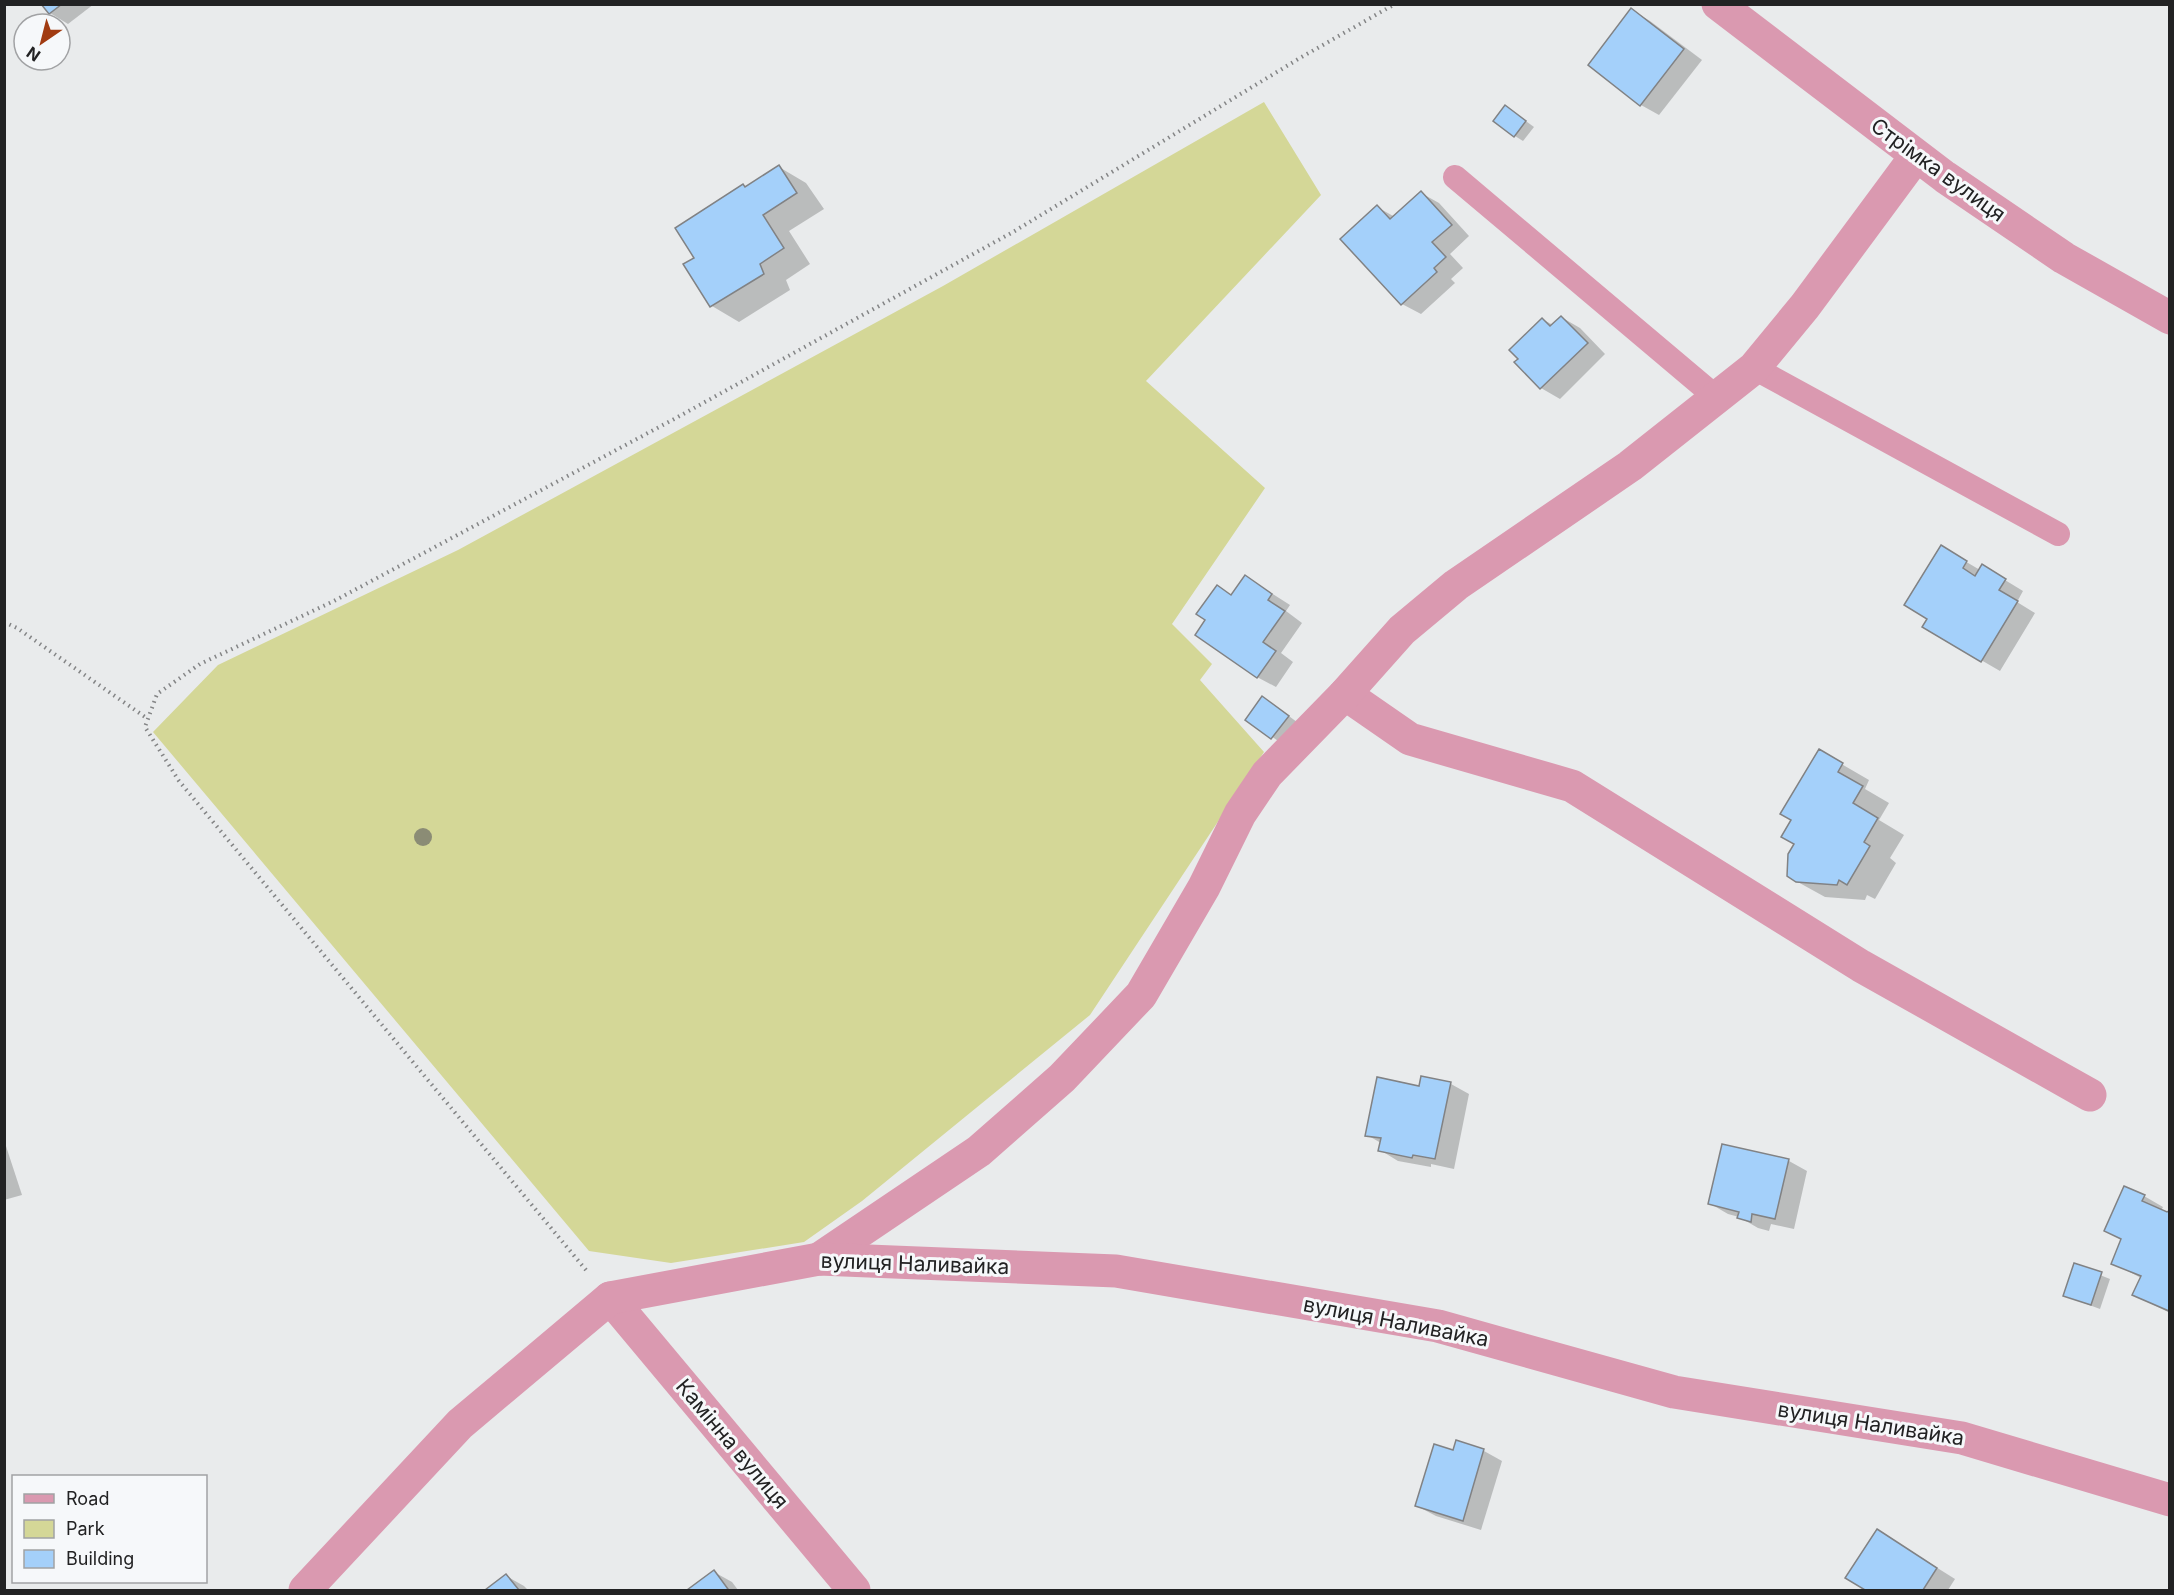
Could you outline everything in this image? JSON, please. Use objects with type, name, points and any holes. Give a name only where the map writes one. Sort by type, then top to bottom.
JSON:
[{"type":"street","name":"Стрімка вулиця","points":[[1718,4],[1916,156],[2064,258],[2169,318]]},
{"type":"street","points":[[819,1259],[979,1151],[1062,1078],[1141,995],[1204,887],[1240,814],[1267,774],[1345,694],[1402,630],[1456,585],[1630,466],[1754,368],[1805,306],[1916,156]]},
{"type":"street","points":[[1345,694],[1410,740],[1572,786],[1861,966],[2090,1095]]},
{"type":"street","name":"вулиця Наливайка","points":[[610,1298],[819,1259],[1116,1271],[1438,1326],[1674,1392],[1962,1438],[2169,1500]]},
{"type":"street","points":[[305,1590],[460,1424],[610,1298]]},
{"type":"street","name":"Камінна вулиця","points":[[610,1298],[854,1590]]},
{"type":"lane","points":[[1455,177],[1717,398]]},
{"type":"lane","points":[[1754,368],[2058,534]]},
{"type":"path","points":[[610,1298],[179,781],[145,727],[157,694],[200,664],[334,601],[676,418],[1013,232],[1300,58],[1395,4]]},
{"type":"path","points":[[4,622],[17,628],[147,719]]},
{"type":"green space","points":[[1264,102],[1321,195],[1146,381],[1265,488],[1172,624],[1212,664],[1200,680],[1264,752],[1090,1015],[862,1201],[804,1242],[671,1263],[589,1251],[153,732],[218,665],[458,550],[943,286]]},
{"type":"building","points":[[41,4],[62,4],[52,12],[47,12]]},
{"type":"building","points":[[1631,8],[1684,49],[1640,106],[1588,65]]},
{"type":"building","points":[[1505,105],[1526,121],[1514,137],[1493,121]]},
{"type":"building","points":[[779,165],[797,193],[763,215],[784,248],[760,264],[764,274],[710,307],[683,264],[694,258],[675,228],[743,184],[745,187]]},
{"type":"building","points":[[1421,191],[1452,225],[1432,242],[1446,257],[1434,268],[1437,272],[1401,305],[1340,239],[1377,205],[1390,219]]},
{"type":"building","points":[[1561,316],[1588,343],[1540,389],[1514,362],[1518,359],[1509,350],[1542,318],[1550,326]]},
{"type":"building","points":[[1941,545],[1967,561],[1963,568],[1975,576],[1982,564],[2006,579],[1999,590],[2018,601],[1981,662],[1922,627],[1927,619],[1904,605]]},
{"type":"building","points":[[1245,575],[1272,594],[1268,600],[1285,611],[1263,642],[1276,651],[1257,678],[1195,635],[1205,620],[1196,614],[1217,585],[1231,595]]},
{"type":"building","points":[[1262,696],[1289,716],[1271,739],[1245,720]]},
{"type":"building","points":[[1819,749],[1843,763],[1838,772],[1863,786],[1853,803],[1878,818],[1864,842],[1870,846],[1847,885],[1839,880],[1837,885],[1796,882],[1787,876],[1788,854],[1794,844],[1781,837],[1791,820],[1780,814]]},
{"type":"building","points":[[1421,1076],[1451,1082],[1435,1159],[1413,1155],[1412,1158],[1378,1151],[1381,1138],[1365,1136],[1377,1077],[1419,1086]]},
{"type":"building","points":[[1722,1144],[1789,1159],[1775,1219],[1752,1214],[1751,1222],[1737,1218],[1739,1212],[1708,1204]]},
{"type":"building","points":[[2124,1186],[2145,1195],[2142,1201],[2167,1212],[2170,1210],[2169,1311],[2132,1295],[2141,1276],[2111,1264],[2121,1239],[2104,1231]]},
{"type":"building","points":[[2074,1263],[2102,1272],[2091,1305],[2063,1296]]},
{"type":"building","points":[[1456,1440],[1484,1449],[1463,1521],[1415,1506],[1434,1444],[1453,1450]]},
{"type":"building","points":[[1877,1529],[1937,1568],[1923,1590],[1865,1590],[1845,1578]]},
{"type":"building","points":[[714,1570],[728,1589],[687,1590]]},
{"type":"building","points":[[506,1574],[519,1590],[485,1590]]}]
